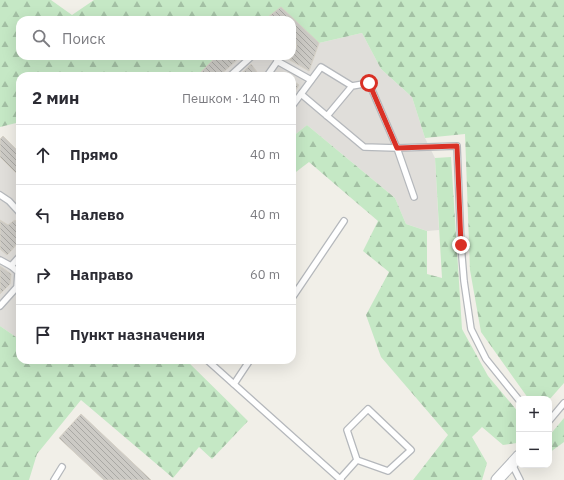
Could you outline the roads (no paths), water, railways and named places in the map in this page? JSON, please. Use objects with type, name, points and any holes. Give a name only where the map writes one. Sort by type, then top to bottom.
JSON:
[{"type":"street","points":[[498,480],[515,460]]},
{"type":"lane","points":[[234,72],[248,60]]},
{"type":"lane","points":[[270,72],[278,60]]},
{"type":"lane","points":[[282,60],[312,80]]},
{"type":"lane","points":[[296,101],[321,67],[352,86]]},
{"type":"lane","points":[[327,116],[352,86],[369,83],[397,148],[414,197]]},
{"type":"lane","points":[[301,94],[364,147],[397,148],[457,146],[462,259],[471,329],[486,359],[516,396]]},
{"type":"lane","points":[[0,195],[9,201],[16,209]]},
{"type":"lane","points":[[296,292],[344,221]]},
{"type":"lane","points":[[0,260],[16,270]]},
{"type":"lane","points":[[11,266],[16,260]]},
{"type":"lane","points":[[0,306],[16,288]]},
{"type":"lane","points":[[212,364],[340,480],[357,460]]},
{"type":"lane","points":[[234,384],[247,364]]},
{"type":"lane","points":[[552,417],[564,403]]},
{"type":"lane","points":[[368,409],[411,450],[388,471],[357,460],[347,430],[368,409]]},
{"type":"lane","points":[[515,460],[520,480]]},
{"type":"lane","points":[[54,480],[62,468]]}]
